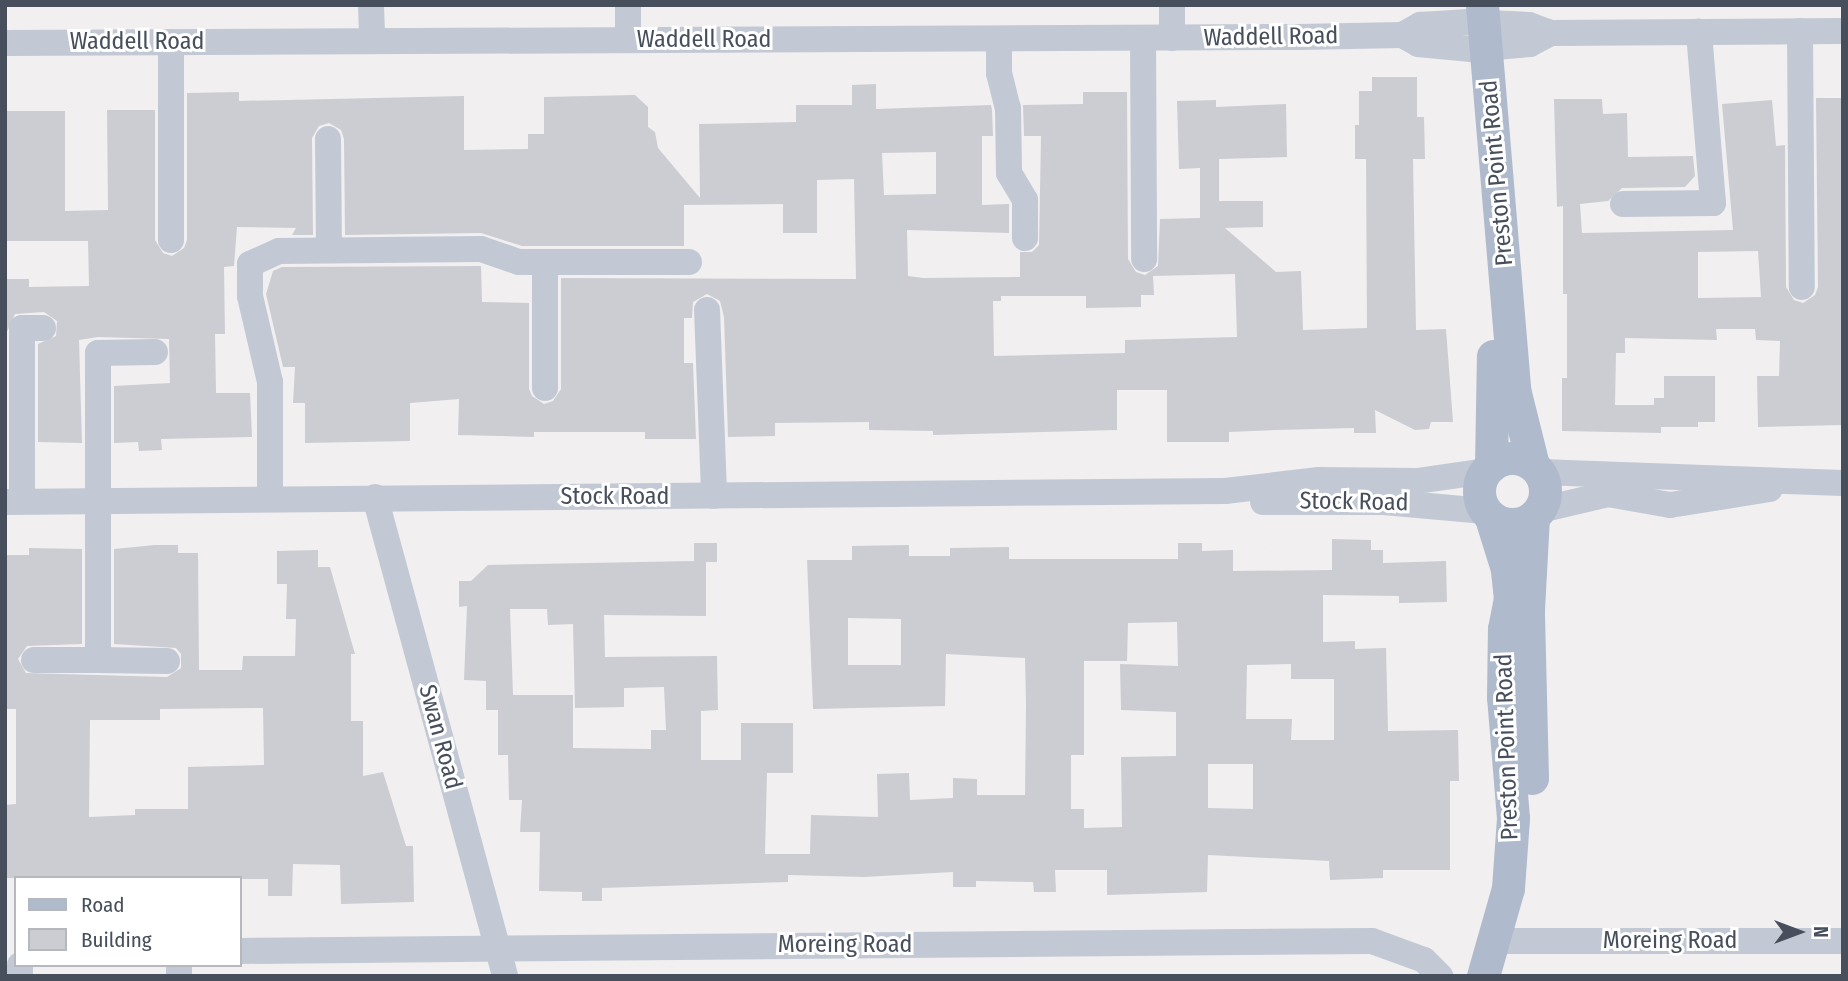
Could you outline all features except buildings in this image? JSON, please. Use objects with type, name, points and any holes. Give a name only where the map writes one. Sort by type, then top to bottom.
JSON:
[{"type":"main road","name":"Preston Point Road","points":[[1477,25],[1514,389],[1536,468]]},
{"type":"main road","name":"Preston Point Road","points":[[1477,25],[1494,377],[1488,468]]},
{"type":"main road","name":"Stock Road","points":[[1488,468],[1507,458],[1536,468]]},
{"type":"main road","points":[[1488,468],[1479,493],[1488,514]]},
{"type":"main road","points":[[1536,468],[1546,489],[1536,514]]},
{"type":"main road","name":"Preston Point Road","points":[[1488,514],[1507,569],[1510,599],[1503,697],[1513,818],[1506,976]]},
{"type":"main road","name":"Stock Road","points":[[1488,514],[1512,525],[1536,514]]},
{"type":"main road","name":"Preston Point Road","points":[[1483,976],[1507,941],[1530,861],[1528,609],[1536,514]]},
{"type":"street","points":[[371,5],[372,41]]},
{"type":"street","points":[[628,5],[628,40]]},
{"type":"street","points":[[1172,5],[1172,38]]},
{"type":"street","name":"Waddell Road","points":[[5,43],[1402,35],[1418,44],[1477,25],[1529,25],[1551,33],[1843,31]]},
{"type":"street","points":[[1800,31],[1802,287]]},
{"type":"street","points":[[1623,204],[1713,203],[1699,32]]},
{"type":"street","points":[[1143,38],[1144,259]]},
{"type":"street","points":[[999,39],[999,73],[1008,108],[1009,173],[1025,200],[1025,238]]},
{"type":"street","points":[[171,42],[172,240]]},
{"type":"street","points":[[328,139],[329,250]]},
{"type":"street","points":[[270,498],[270,382],[250,296],[250,264],[279,251],[481,249],[519,262],[689,262]]},
{"type":"street","points":[[545,262],[545,388]]},
{"type":"street","points":[[707,310],[714,496]]},
{"type":"street","points":[[14,502],[22,328],[43,328]]},
{"type":"street","points":[[98,660],[98,353],[155,352]]},
{"type":"street","name":"Stock Road","points":[[14,502],[1225,491],[1319,481],[1417,481],[1488,468]]},
{"type":"street","name":"Stock Road","points":[[1536,468],[1768,477],[1792,483]]},
{"type":"street","name":"Stock Road","points":[[1536,514],[1608,494],[1670,505],[1792,483],[1843,483]]},
{"type":"street","name":"Stock Road","points":[[1225,491],[1246,502],[1384,502],[1488,514]]},
{"type":"street","name":"Swan Road","points":[[375,498],[505,976]]},
{"type":"street","points":[[34,660],[167,661]]},
{"type":"street","name":"Moreing Road","points":[[242,951],[1372,941],[1424,960],[1440,976]]},
{"type":"street","name":"Moreing Road","points":[[1507,941],[1843,941]]}]
